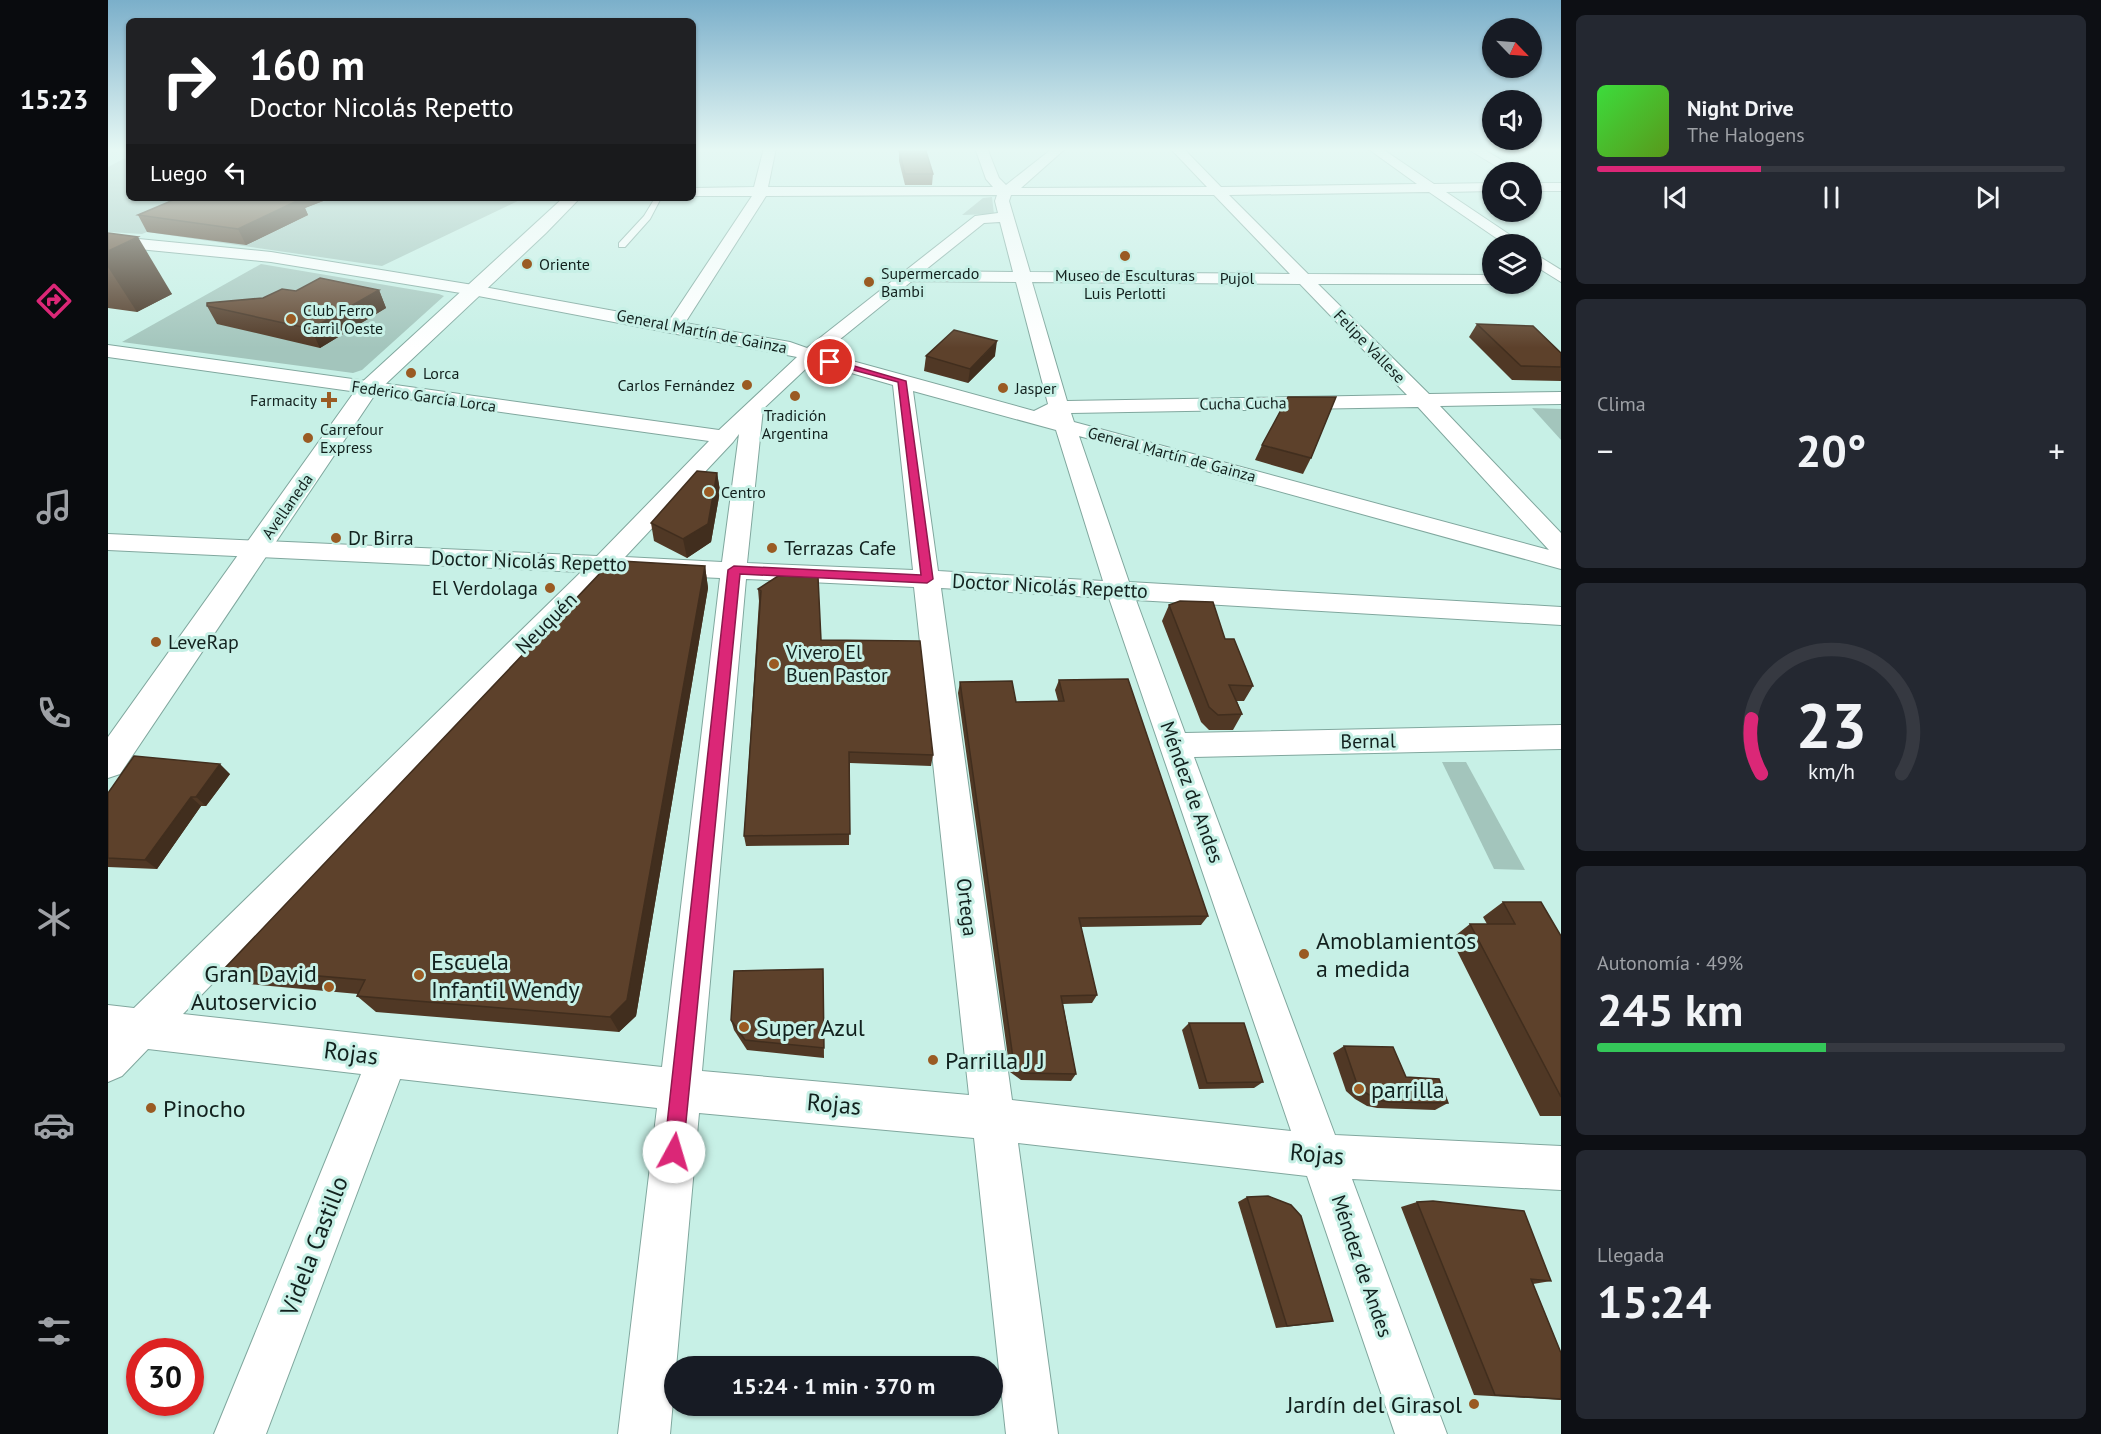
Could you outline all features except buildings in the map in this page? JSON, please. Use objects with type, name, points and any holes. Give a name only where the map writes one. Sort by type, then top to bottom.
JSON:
[{"type":"street","name":"Avellaneda","points":[[108,764],[368,389],[555,215]]},
{"type":"street","points":[[675,325],[746,215]]},
{"type":"street","name":"Neuquén","points":[[108,1062],[124,1026],[604,564],[753,407],[811,354],[987,215]]},
{"type":"street","name":"Méndez de Andes","points":[[1007,215],[1053,416],[1119,590],[1421,1434]]},
{"type":"street","name":"Felipe Vallese","points":[[1241,215],[1422,399],[1561,548]]},
{"type":"street","points":[[1472,215],[1500,234]]},
{"type":"street","name":"General Martín de Gainza","points":[[108,241],[271,257],[675,325],[790,348],[902,381],[1053,416],[1561,561]]},
{"type":"street","points":[[1542,265],[1561,279]]},
{"type":"street","name":"Pujol","points":[[909,276],[1482,280]]},
{"type":"street","points":[[1542,280],[1561,279]]},
{"type":"street","points":[[108,368],[112,352]]},
{"type":"street","name":"Federico García Lorca","points":[[112,352],[725,437]]},
{"type":"street","name":"Ortega","points":[[902,381],[1032,1434]]},
{"type":"street","name":"Cucha Cucha","points":[[1053,416],[1422,399],[1561,398]]},
{"type":"street","points":[[645,1434],[734,570],[753,407]]},
{"type":"street","name":"Doctor Nicolás Repetto","points":[[108,542],[927,579],[1561,616]]},
{"type":"street","name":"Bernal","points":[[1175,745],[1561,737]]},
{"type":"street","name":"Rojas","points":[[124,1026],[680,1090],[994,1119],[1322,1156],[1561,1168]]},
{"type":"street","name":"Videla Castillo","points":[[240,1434],[388,1057]]},
{"type":"lane","points":[[622,245],[648,215]]},
{"type":"shaded area","name":"Club Ferro Carril Oeste","points":[[108,215],[489,215],[382,266],[147,232],[142,234],[108,232]]},
{"type":"shaded area","name":"Club Ferro Carril Oeste","points":[[261,264],[444,296],[362,370],[353,373],[122,342]]},
{"type":"shaded area","points":[[1532,408],[1561,409],[1561,440]]},
{"type":"shaded area","points":[[1442,762],[1466,762],[1525,870],[1494,869]]},
{"type":"place","name":"Museo de Esculturas Luis Perlotti","points":[[1125,256]]},
{"type":"place","name":"Oriente","points":[[527,264]]},
{"type":"place","name":"Supermercado Bambi","points":[[869,282]]},
{"type":"place","name":"Club Ferro Carril Oeste","points":[[291,319]]},
{"type":"place","name":"Lorca","points":[[411,373]]},
{"type":"place","name":"Carlos Fernández","points":[[747,385]]},
{"type":"place","name":"Jasper","points":[[1003,388]]},
{"type":"place","name":"Tradición Argentina","points":[[795,396]]},
{"type":"place","name":"Farmacity","points":[[329,400]]},
{"type":"place","name":"Carrefour Express","points":[[308,438]]},
{"type":"place","name":"Centro","points":[[709,492]]},
{"type":"place","name":"Dr Birra","points":[[336,538]]},
{"type":"place","name":"Terrazas Cafe","points":[[772,548]]},
{"type":"place","name":"El Verdolaga","points":[[550,588]]},
{"type":"place","name":"LeveRap","points":[[156,642]]},
{"type":"place","name":"Vivero El Buen Pastor","points":[[774,664]]},
{"type":"place","name":"Amoblamientos a medida","points":[[1304,954]]},
{"type":"place","name":"Escuela Infantil Wendy","points":[[419,975]]},
{"type":"place","name":"Gran David Autoservicio","points":[[329,987]]},
{"type":"place","name":"Super Azul","points":[[744,1027]]},
{"type":"place","name":"Parrilla J J","points":[[933,1060]]},
{"type":"place","name":"parrilla","points":[[1359,1089]]},
{"type":"place","name":"Pinocho","points":[[151,1108]]},
{"type":"place","name":"Jardín del Girasol","points":[[1474,1404]]},
{"type":"route","points":[[674,1152],[734,570],[927,579],[902,381],[830,362]]}]
